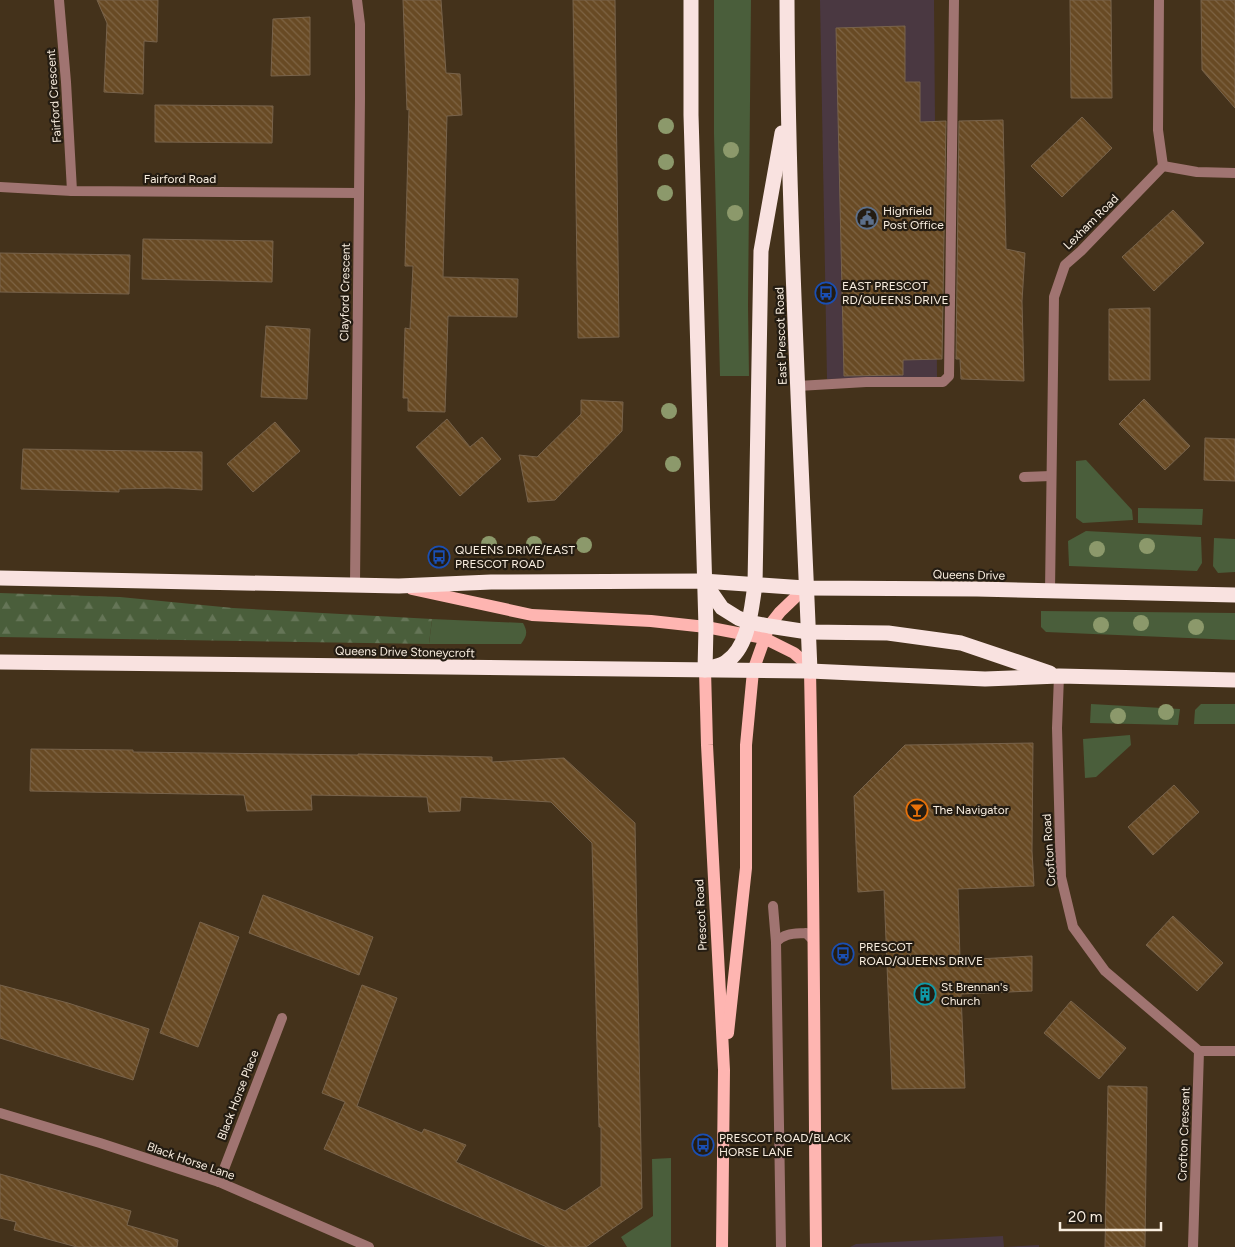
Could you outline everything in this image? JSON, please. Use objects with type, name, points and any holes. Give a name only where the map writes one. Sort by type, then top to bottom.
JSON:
[{"type":"highway","points":[[691,0],[690,115],[704,581],[722,608],[738,618],[747,628],[766,632],[888,633],[962,643],[1059,676]]},
{"type":"highway","name":"East Prescot Road","points":[[787,0],[787,103],[805,588],[810,671]]},
{"type":"highway","points":[[705,670],[726,662],[738,650],[747,628],[755,586],[761,251],[787,103]]},
{"type":"highway","points":[[0,578],[399,586],[490,582],[704,581]]},
{"type":"highway","name":"Queens Drive","points":[[704,581],[805,588],[1235,595]]},
{"type":"highway","name":"Prescot Road","points":[[704,581],[705,670]]},
{"type":"highway","name":"Queens Drive Stoneycroft","points":[[0,662],[810,671]]},
{"type":"highway","points":[[810,671],[985,679],[1059,676],[1235,680]]},
{"type":"main road","points":[[399,586],[532,615],[747,628]]},
{"type":"main road","points":[[724,1070],[746,868],[746,745],[753,670],[766,632],[780,612],[805,588]]},
{"type":"main road","points":[[766,632],[794,653],[810,671],[816,1247]]},
{"type":"main road","name":"Prescot Road","points":[[705,670],[707,745],[724,1070],[722,1247]]},
{"type":"street","name":"Fairford Crescent","points":[[59,0],[72,191]]},
{"type":"street","name":"Clayford Crescent","points":[[356,584],[360,24],[357,0]]},
{"type":"street","points":[[798,386],[866,382],[943,382],[949,376],[954,0]]},
{"type":"street","points":[[1159,0],[1158,130],[1163,166],[1197,172],[1235,173]]},
{"type":"street","name":"Lexham Road","points":[[1050,591],[1054,297],[1065,265],[1081,251],[1163,166]]},
{"type":"street","name":"Fairford Road","points":[[0,187],[72,191],[359,193]]},
{"type":"street","points":[[1024,477],[1051,476]]},
{"type":"street","name":"Crofton Road","points":[[1059,676],[1057,728],[1061,877],[1073,927],[1105,971],[1199,1051]]},
{"type":"street","points":[[773,906],[776,942],[781,1247]]},
{"type":"street","points":[[776,942],[782,936],[806,933],[812,939]]},
{"type":"street","name":"Black Horse Place","points":[[219,1182],[282,1018]]},
{"type":"street","points":[[1199,1051],[1235,1051]]},
{"type":"street","name":"Crofton Crescent","points":[[1193,1247],[1199,1051]]},
{"type":"street","name":"Black Horse Lane","points":[[0,1113],[219,1182],[369,1247]]},
{"type":"shaded area","points":[[820,0],[934,0],[937,378],[827,379]]},
{"type":"shaded area","points":[[1003,1236],[1004,1247],[850,1247],[856,1244]]},
{"type":"shaded area","points":[[1039,1245],[1039,1247],[1004,1247]]},
{"type":"green space","points":[[714,0],[751,0],[749,376],[720,376],[714,134]]},
{"type":"green space","points":[[1086,460],[1132,510],[1133,520],[1083,523],[1076,518],[1076,461]]},
{"type":"green space","points":[[1138,508],[1203,509],[1202,525],[1138,523]]},
{"type":"green space","points":[[1086,531],[1201,537],[1202,563],[1197,571],[1069,566],[1068,541]]},
{"type":"green space","points":[[1214,538],[1235,539],[1235,572],[1218,573],[1213,566]]},
{"type":"green space","points":[[0,593],[120,597],[233,608],[432,619],[429,644],[0,637]]},
{"type":"green space","points":[[1041,611],[1235,613],[1235,640],[1046,632],[1041,627]]},
{"type":"green space","points":[[432,619],[523,623],[526,634],[521,644],[429,644]]},
{"type":"green space","points":[[1091,704],[1180,709],[1178,725],[1090,723]]},
{"type":"green space","points":[[1201,704],[1235,704],[1235,724],[1194,724],[1195,710]]},
{"type":"green space","points":[[1130,735],[1131,745],[1096,777],[1085,778],[1083,739]]},
{"type":"green space","points":[[671,1158],[671,1247],[627,1247],[621,1237],[653,1216],[652,1159]]},
{"type":"building","points":[[97,0],[158,0],[157,42],[144,41],[143,94],[104,92],[107,23]]},
{"type":"building","points":[[403,0],[441,0],[446,73],[460,74],[462,115],[447,116],[443,277],[518,279],[517,317],[448,316],[445,412],[408,411],[408,398],[403,398],[405,328],[410,329],[413,266],[405,266],[409,109],[407,110]]},
{"type":"building","points":[[573,0],[615,0],[619,337],[578,338]]},
{"type":"building","points":[[1070,0],[1111,0],[1112,98],[1071,98]]},
{"type":"building","points":[[1201,0],[1235,0],[1235,108],[1202,70]]},
{"type":"building","points":[[310,17],[310,75],[271,76],[273,19]]},
{"type":"building","points":[[905,26],[905,82],[920,82],[920,122],[946,121],[942,359],[903,360],[903,375],[844,376],[836,28]]},
{"type":"building","points":[[155,105],[273,106],[272,143],[155,142]]},
{"type":"building","points":[[1082,117],[1112,148],[1062,197],[1031,166]]},
{"type":"building","points":[[1003,120],[1006,249],[1025,253],[1022,301],[1024,381],[961,379],[960,359],[956,359],[959,121]]},
{"type":"building","points":[[1173,210],[1204,243],[1154,291],[1122,257]]},
{"type":"building","points":[[143,239],[273,241],[272,282],[142,279]]},
{"type":"building","points":[[0,253],[130,255],[129,294],[0,292]]},
{"type":"building","points":[[1150,308],[1150,380],[1109,380],[1109,309]]},
{"type":"building","points":[[266,326],[310,329],[307,399],[261,397]]},
{"type":"building","points":[[1144,399],[1190,446],[1165,470],[1119,424]]},
{"type":"building","points":[[581,400],[623,402],[622,431],[555,500],[528,502],[519,455],[537,457],[581,414]]},
{"type":"building","points":[[447,419],[470,447],[482,437],[501,459],[460,496],[416,447]]},
{"type":"building","points":[[275,422],[300,451],[253,492],[227,464]]},
{"type":"building","points":[[1205,438],[1235,439],[1235,481],[1204,480]]},
{"type":"building","points":[[23,449],[202,452],[202,490],[169,488],[119,489],[119,492],[21,489]]},
{"type":"building","points":[[1033,743],[1032,851],[1034,886],[958,889],[960,960],[1032,956],[1032,991],[961,994],[965,1088],[892,1089],[884,890],[858,892],[854,796],[905,745]]},
{"type":"building","points":[[31,749],[492,757],[492,762],[564,758],[635,823],[642,1208],[586,1247],[547,1247],[324,1149],[345,1102],[322,1093],[362,985],[397,998],[357,1106],[422,1133],[424,1129],[466,1145],[456,1162],[565,1211],[601,1186],[601,1127],[599,1127],[592,843],[551,802],[461,797],[460,811],[429,812],[427,797],[311,795],[312,810],[247,811],[244,795],[30,791]]},
{"type":"building","points":[[1174,785],[1199,812],[1153,855],[1128,827]]},
{"type":"building","points":[[263,895],[373,937],[359,975],[249,933]]},
{"type":"building","points":[[1173,916],[1223,963],[1197,991],[1146,945]]},
{"type":"building","points":[[200,922],[239,937],[198,1047],[160,1033]]},
{"type":"building","points":[[0,985],[68,1003],[149,1029],[133,1080],[0,1038]]},
{"type":"building","points":[[1071,1001],[1126,1048],[1099,1079],[1044,1033]]},
{"type":"building","points":[[1108,1086],[1147,1087],[1145,1247],[1105,1247]]},
{"type":"building","points":[[0,1174],[131,1211],[127,1225],[178,1240],[177,1247],[77,1247],[14,1230],[16,1222],[0,1218]]},
{"type":"place","name":"Highfield Post Office","points":[[867,218]]},
{"type":"place","name":"EAST PRESCOT RD/QUEENS DRIVE","points":[[826,293]]},
{"type":"place","name":"QUEENS DRIVE/EAST PRESCOT ROAD","points":[[439,557]]},
{"type":"place","name":"The Navigator","points":[[917,810]]},
{"type":"place","name":"PRESCOT ROAD/QUEENS DRIVE","points":[[843,954]]},
{"type":"place","name":"St Brennan's Church","points":[[925,994]]},
{"type":"place","name":"PRESCOT ROAD/BLACK HORSE LANE","points":[[703,1145]]}]
